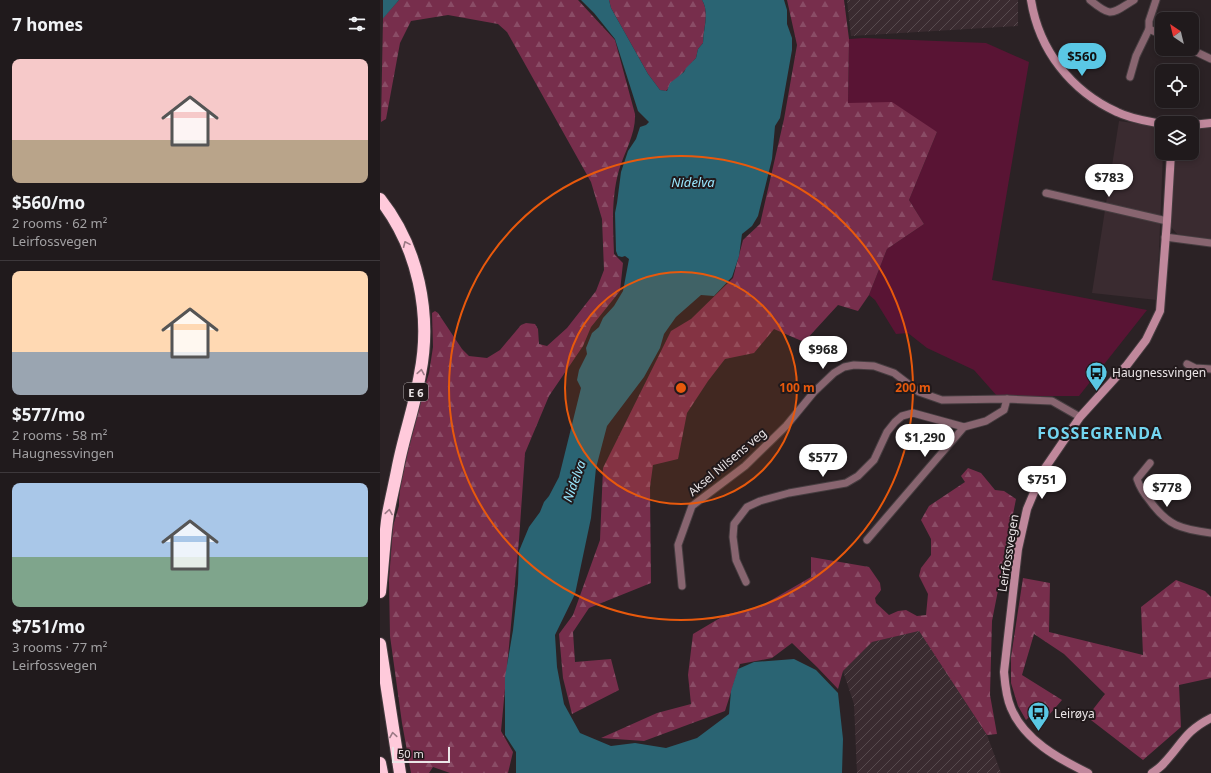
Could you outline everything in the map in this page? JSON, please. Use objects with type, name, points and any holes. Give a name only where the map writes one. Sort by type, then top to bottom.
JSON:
[{"type":"highway","name":"E 6","points":[[380,199],[397,224],[408,247],[416,271],[425,324],[423,357],[420,375],[398,464],[388,513],[380,592]]},
{"type":"highway","points":[[380,644],[400,773]]},
{"type":"highway","points":[[380,763],[382,773]]},
{"type":"street","points":[[1031,0],[1040,35],[1052,57],[1066,76],[1100,104],[1119,113],[1155,122]]},
{"type":"street","points":[[1090,0],[1106,13],[1111,13],[1134,0]]},
{"type":"street","points":[[1130,77],[1136,56],[1149,29],[1149,21],[1156,0]]},
{"type":"street","points":[[1149,29],[1155,32]]},
{"type":"street","points":[[1199,53],[1211,59]]},
{"type":"street","points":[[1199,124],[1211,123]]},
{"type":"street","name":"Leirfossvegen","points":[[1088,773],[1038,742],[1020,724],[1011,708],[1004,672],[1018,549],[1027,509],[1043,471],[1080,417],[1127,365],[1146,340],[1160,311],[1171,160]]},
{"type":"street","points":[[1046,193],[1167,221]]},
{"type":"street","points":[[1165,237],[1211,243]]},
{"type":"street","points":[[1187,364],[1195,368],[1211,370]]},
{"type":"street","name":"Aksel Nilsens veg","points":[[682,586],[678,545],[692,506],[744,466],[786,426],[814,392],[834,373],[844,367],[854,365],[874,366],[894,373],[919,392],[942,400],[1007,399],[1052,401],[1080,417]]},
{"type":"street","points":[[746,582],[736,560],[732,537],[734,524],[747,506],[789,493],[846,483],[858,476],[874,460],[887,432],[902,416],[913,413],[964,427],[986,421],[1004,410],[1007,399]]},
{"type":"street","points":[[867,540],[964,427]]},
{"type":"street","points":[[1150,463],[1137,479],[1140,488],[1157,511],[1165,519],[1179,527],[1211,533]]},
{"type":"street","points":[[1152,773],[1164,763],[1185,736],[1199,724],[1211,718]]},
{"type":"shaded area","points":[[847,0],[1018,0],[1018,26],[851,36]]},
{"type":"shaded area","points":[[864,38],[986,43],[1029,62],[992,280],[1147,310],[1079,396],[997,396],[974,370],[927,348],[908,333],[896,334],[875,300],[869,295],[887,249],[924,224],[909,200],[937,132],[848,103],[849,39]]},
{"type":"shaded area","points":[[1119,121],[1155,126],[1155,160],[1163,160],[1157,300],[1092,293]]},
{"type":"shaded area","points":[[1211,125],[1211,239],[1177,234],[1171,227],[1176,160],[1199,160],[1199,129]]},
{"type":"shaded area","points":[[919,631],[987,735],[1001,773],[857,773],[854,704],[843,671],[872,642]]},
{"type":"green space","points":[[399,0],[578,0],[615,40],[635,114],[632,135],[616,180],[614,202],[614,254],[623,263],[620,291],[591,327],[583,346],[549,396],[525,453],[519,540],[501,731],[513,752],[508,773],[450,773],[433,767],[429,773],[411,773],[402,723],[390,636],[389,580],[393,526],[399,506],[404,456],[429,373],[433,347],[432,313],[435,311],[438,313],[462,349],[469,356],[487,358],[500,350],[521,325],[526,323],[535,324],[538,329],[539,344],[547,346],[567,328],[596,291],[604,270],[602,219],[591,182],[507,32],[498,24],[448,15],[411,21],[400,43],[386,119],[381,122],[383,18]]},
{"type":"green space","points":[[609,0],[702,0],[706,10],[703,43],[698,49],[696,58],[666,91],[660,90],[648,74],[611,8]]},
{"type":"green space","points":[[787,0],[844,0],[849,39],[848,103],[892,102],[937,132],[909,200],[924,224],[887,249],[869,295],[858,311],[838,305],[804,342],[774,329],[754,353],[725,359],[708,381],[687,413],[678,459],[653,465],[650,487],[651,583],[589,608],[573,632],[575,662],[611,659],[619,690],[572,714],[563,678],[559,634],[573,615],[600,540],[603,468],[671,331],[691,319],[733,278],[743,240],[760,224],[784,119],[797,45]]},
{"type":"green space","points":[[968,468],[981,473],[995,490],[1004,491],[1016,499],[992,621],[990,695],[997,734],[987,735],[919,631],[872,642],[843,671],[838,689],[792,643],[772,658],[740,664],[725,711],[644,741],[601,738],[657,713],[691,704],[688,675],[693,634],[725,615],[761,606],[811,577],[811,557],[869,567],[880,583],[881,590],[875,598],[876,603],[889,615],[898,611],[906,610],[917,616],[926,615],[928,594],[919,576],[921,568],[931,555],[931,539],[921,520],[929,506],[965,482],[961,476]]},
{"type":"green space","points":[[1023,578],[1050,583],[1049,632],[1143,655],[1141,607],[1176,580],[1205,591],[1211,597],[1211,678],[1179,685],[1181,727],[1143,760],[1087,717],[1105,694],[1064,654],[1034,634],[1022,675],[1062,700],[1049,715],[1037,709],[1026,720],[1018,706],[1011,683],[1011,657]]},
{"type":"water","points":[[380,0],[399,0],[380,22]]},
{"type":"water","name":"Nidelva","points":[[581,0],[609,0],[611,8],[648,74],[660,90],[667,91],[670,83],[684,72],[696,58],[698,49],[703,43],[706,10],[702,0],[784,0],[787,10],[787,24],[792,38],[792,50],[780,118],[775,126],[772,159],[758,216],[752,226],[742,234],[739,256],[732,277],[714,296],[701,295],[676,317],[664,334],[660,348],[644,377],[607,426],[596,468],[591,518],[575,594],[555,635],[557,667],[564,704],[580,733],[611,746],[635,743],[666,748],[697,738],[729,714],[731,691],[738,669],[754,662],[794,659],[816,670],[838,693],[843,739],[842,773],[516,773],[516,752],[505,735],[505,677],[513,630],[518,584],[519,551],[529,527],[540,512],[544,502],[549,496],[559,477],[581,388],[577,380],[579,370],[587,354],[586,348],[592,333],[599,327],[603,318],[614,306],[623,291],[629,259],[625,256],[618,256],[616,251],[615,213],[621,172],[628,151],[636,139],[640,127],[649,122],[638,111],[615,39],[594,13]]},
{"type":"pier","points":[[380,0],[383,0],[383,21],[380,24]]},
{"type":"place","name":"Haugnessvingen","points":[[1096,392]]},
{"type":"place","name":"Leirøya","points":[[1039,732]]},
{"type":"district","name":"FOSSEGRENDA","points":[[1100,433]]}]
